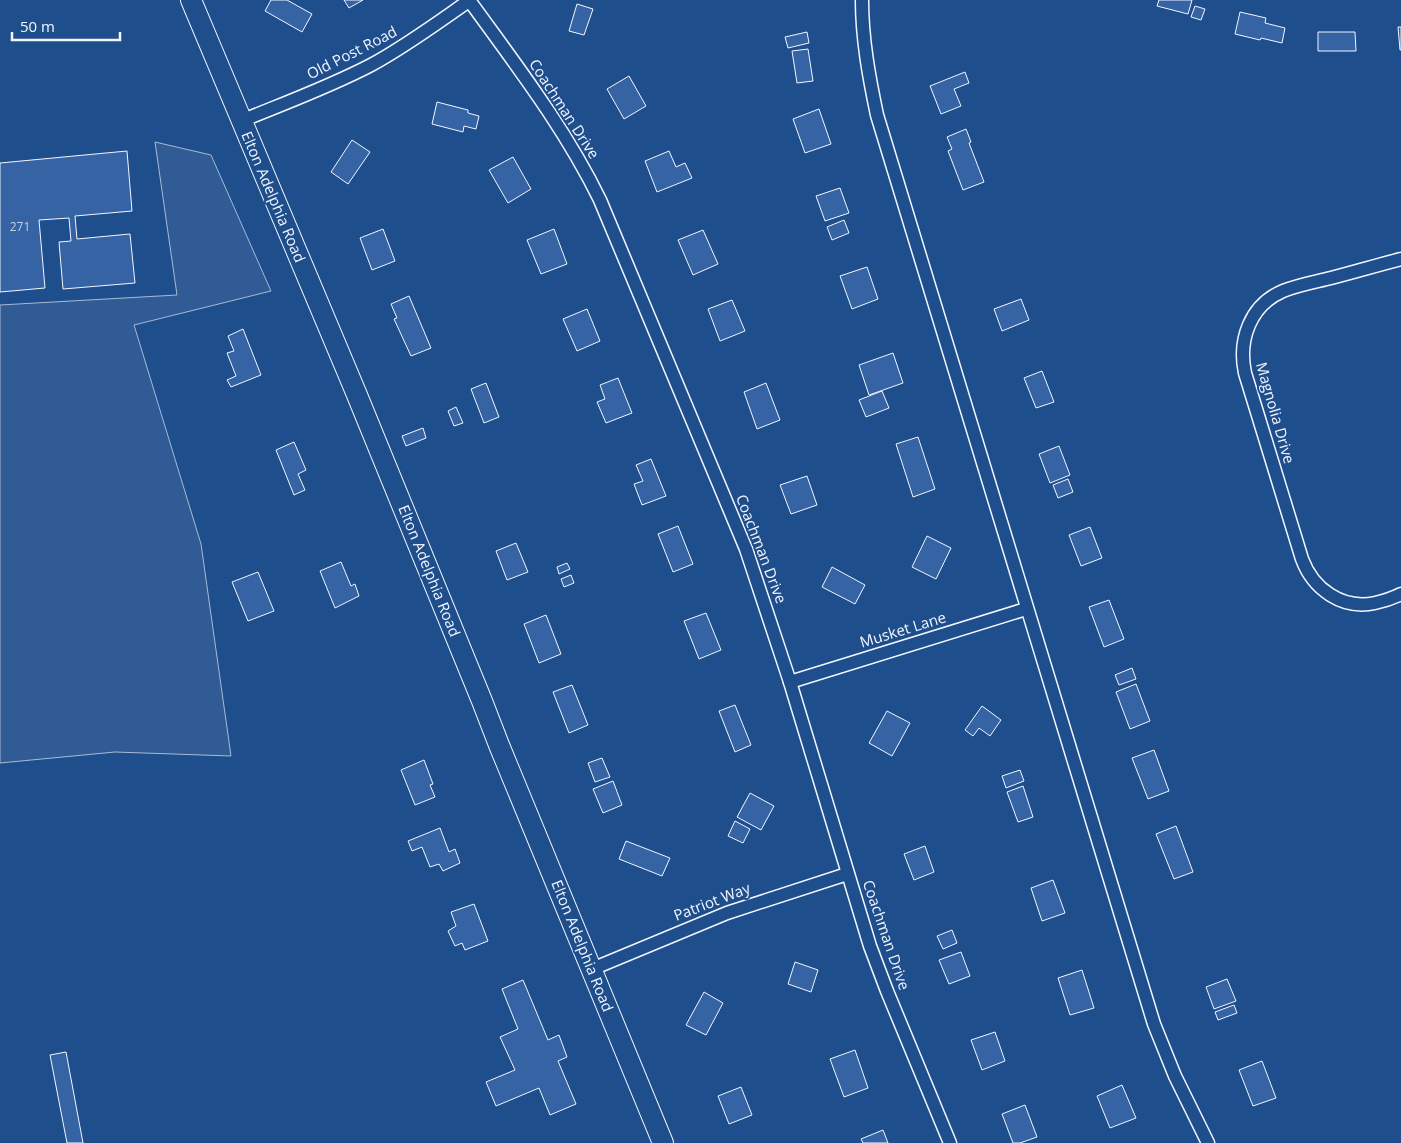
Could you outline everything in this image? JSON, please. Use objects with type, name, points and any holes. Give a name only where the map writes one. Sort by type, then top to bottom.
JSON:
[{"type":"main road","name":"Elton Adelphia Road","points":[[191,0],[357,395],[663,1143]]},
{"type":"street","name":"Old Post Road","points":[[241,121],[371,65],[413,40],[470,0]]},
{"type":"street","name":"Coachman Drive","points":[[470,0],[569,141],[600,200],[746,550],[790,682],[870,946],[950,1143]]},
{"type":"street","points":[[862,0],[868,75],[877,115],[1026,609],[1154,1024],[1175,1076],[1208,1143]]},
{"type":"street","name":"Magnolia Drive","points":[[1401,259],[1292,288],[1272,297],[1256,312],[1250,321],[1246,330],[1242,352],[1242,363],[1250,392],[1302,559],[1311,578],[1326,593],[1340,600],[1356,604],[1377,603],[1401,594]]},
{"type":"street","name":"Musket Lane","points":[[790,682],[1026,609]]},
{"type":"street","name":"Patriot Way","points":[[592,968],[727,913],[847,874]]},
{"type":"shaded area","points":[[155,142],[211,155],[271,291],[134,325],[201,544],[231,756],[115,752],[0,763],[0,305],[177,295]]},
{"type":"building","points":[[271,0],[287,0],[312,14],[302,32],[265,11]]},
{"type":"building","points":[[344,0],[363,0],[349,8]]},
{"type":"building","points":[[1159,0],[1192,0],[1188,14],[1157,6]]},
{"type":"building","points":[[577,4],[593,9],[584,35],[569,31]]},
{"type":"building","points":[[1195,6],[1205,9],[1201,20],[1191,17]]},
{"type":"building","points":[[1240,12],[1266,18],[1265,23],[1285,28],[1282,43],[1235,34]]},
{"type":"building","points":[[1398,27],[1401,27],[1401,50],[1400,50]]},
{"type":"building","points":[[807,32],[809,43],[788,48],[785,37]]},
{"type":"building","points":[[1318,32],[1355,32],[1356,51],[1318,51]]},
{"type":"building","points":[[808,49],[813,81],[797,83],[792,51]]},
{"type":"building","points":[[965,72],[969,83],[954,89],[961,106],[941,114],[930,86]]},
{"type":"building","points":[[629,76],[646,106],[624,119],[607,89]]},
{"type":"building","points":[[437,102],[468,110],[468,113],[479,116],[476,129],[464,126],[463,132],[432,124]]},
{"type":"building","points":[[819,109],[831,144],[805,153],[793,119]]},
{"type":"building","points":[[966,129],[971,142],[969,143],[984,182],[963,190],[948,151],[952,149],[947,137]]},
{"type":"building","points":[[352,140],[370,152],[348,184],[331,172]]},
{"type":"building","points":[[127,151],[132,211],[75,216],[77,239],[130,234],[135,283],[63,289],[59,242],[71,241],[69,218],[39,220],[45,288],[0,292],[0,163]]},
{"type":"building","points":[[669,151],[676,167],[685,163],[692,178],[657,192],[645,161]]},
{"type":"building","points":[[513,157],[531,189],[508,203],[489,170]]},
{"type":"building","points":[[840,188],[849,213],[825,221],[816,196]]},
{"type":"building","points":[[844,220],[849,233],[832,240],[827,227]]},
{"type":"building","points":[[383,229],[395,261],[372,270],[360,238]]},
{"type":"building","points":[[554,229],[567,264],[541,274],[527,240]]},
{"type":"building","points":[[703,230],[718,264],[693,275],[678,240]]},
{"type":"building","points":[[867,267],[878,299],[852,309],[840,276]]},
{"type":"building","points":[[409,296],[431,348],[411,356],[394,319],[397,318],[391,304]]},
{"type":"building","points":[[1021,299],[1029,320],[1002,331],[994,309]]},
{"type":"building","points":[[732,300],[745,331],[720,341],[708,309]]},
{"type":"building","points":[[587,309],[600,341],[577,351],[563,319]]},
{"type":"building","points":[[243,329],[261,375],[231,387],[227,380],[236,376],[227,353],[234,351],[228,336]]},
{"type":"building","points":[[893,353],[903,383],[869,395],[859,365]]},
{"type":"building","points":[[1042,371],[1054,402],[1036,408],[1024,378]]},
{"type":"building","points":[[618,378],[632,413],[606,423],[597,402],[605,399],[600,385]]},
{"type":"building","points":[[486,383],[499,417],[484,423],[471,389]]},
{"type":"building","points":[[766,383],[780,420],[757,429],[744,392]]},
{"type":"building","points":[[882,391],[889,408],[866,417],[859,400]]},
{"type":"building","points":[[456,407],[463,423],[454,426],[448,411]]},
{"type":"building","points":[[423,428],[426,438],[406,446],[402,436]]},
{"type":"building","points":[[918,437],[935,489],[913,497],[896,444]]},
{"type":"building","points":[[294,442],[306,470],[298,474],[305,490],[294,495],[276,450]]},
{"type":"building","points":[[1059,446],[1070,475],[1050,483],[1039,454]]},
{"type":"building","points":[[651,459],[666,496],[642,505],[634,484],[643,481],[636,465]]},
{"type":"building","points":[[807,476],[817,505],[791,514],[780,485]]},
{"type":"building","points":[[1068,479],[1073,492],[1058,498],[1053,485]]},
{"type":"building","points":[[678,526],[693,564],[673,572],[658,534]]},
{"type":"building","points":[[1090,527],[1102,558],[1081,566],[1069,535]]},
{"type":"building","points":[[927,536],[951,548],[936,579],[912,567]]},
{"type":"building","points":[[516,543],[528,572],[507,580],[496,551]]},
{"type":"building","points":[[341,562],[351,586],[355,584],[359,596],[335,608],[320,571]]},
{"type":"building","points":[[567,563],[570,569],[559,574],[557,567]]},
{"type":"building","points":[[832,567],[865,585],[855,604],[822,587]]},
{"type":"building","points":[[258,572],[274,611],[248,621],[232,582]]},
{"type":"building","points":[[571,575],[574,583],[564,587],[561,579]]},
{"type":"building","points":[[1109,600],[1124,639],[1104,647],[1089,607]]},
{"type":"building","points":[[706,613],[721,650],[699,659],[684,621]]},
{"type":"building","points":[[546,615],[561,654],[539,663],[524,624]]},
{"type":"building","points":[[1132,668],[1136,679],[1119,685],[1115,675]]},
{"type":"building","points":[[1136,684],[1150,721],[1130,729],[1116,692]]},
{"type":"building","points":[[572,685],[588,725],[569,733],[553,692]]},
{"type":"building","points":[[735,705],[751,745],[735,752],[719,711]]},
{"type":"building","points":[[982,706],[1001,720],[990,736],[979,728],[973,736],[965,730]]},
{"type":"building","points":[[887,711],[910,723],[892,756],[869,743]]},
{"type":"building","points":[[1154,750],[1169,791],[1148,799],[1132,758]]},
{"type":"building","points":[[602,758],[610,777],[595,782],[588,763]]},
{"type":"building","points":[[424,760],[433,784],[430,785],[435,797],[415,805],[401,770]]},
{"type":"building","points":[[1020,770],[1024,781],[1006,788],[1002,776]]},
{"type":"building","points":[[613,781],[622,805],[603,813],[593,789]]},
{"type":"building","points":[[1023,786],[1033,817],[1018,822],[1007,792]]},
{"type":"building","points":[[750,793],[774,806],[761,830],[737,817]]},
{"type":"building","points":[[735,821],[750,829],[743,843],[728,836]]},
{"type":"building","points":[[1176,826],[1193,872],[1174,879],[1156,834]]},
{"type":"building","points":[[440,828],[449,852],[455,849],[460,863],[443,871],[439,864],[430,867],[422,847],[412,851],[408,841]]},
{"type":"building","points":[[626,841],[670,858],[662,876],[619,859]]},
{"type":"building","points":[[925,846],[934,872],[914,880],[904,854]]},
{"type":"building","points":[[1053,880],[1065,913],[1042,921],[1031,888]]},
{"type":"building","points":[[474,904],[488,941],[465,950],[462,943],[455,946],[448,931],[456,926],[451,912]]},
{"type":"building","points":[[952,930],[957,943],[943,949],[937,936]]},
{"type":"building","points":[[961,952],[970,976],[949,984],[939,960]]},
{"type":"building","points":[[795,962],[818,970],[811,992],[788,984]]},
{"type":"building","points":[[1082,970],[1094,1008],[1070,1015],[1058,978]]},
{"type":"building","points":[[1227,979],[1236,1001],[1214,1009],[1206,987]]},
{"type":"building","points":[[523,980],[548,1040],[559,1035],[567,1057],[558,1061],[576,1104],[550,1115],[539,1088],[496,1106],[486,1082],[515,1070],[500,1037],[518,1029],[502,989]]},
{"type":"building","points":[[704,992],[723,1003],[706,1035],[686,1025]]},
{"type":"building","points":[[1234,1005],[1237,1013],[1218,1020],[1215,1012]]},
{"type":"building","points":[[995,1032],[1005,1061],[982,1070],[971,1040]]},
{"type":"building","points":[[855,1050],[868,1088],[844,1097],[830,1059]]},
{"type":"building","points":[[66,1052],[83,1143],[67,1143],[50,1055]]},
{"type":"building","points":[[1262,1061],[1276,1098],[1253,1106],[1239,1070]]},
{"type":"building","points":[[1122,1085],[1136,1118],[1110,1128],[1097,1096]]},
{"type":"building","points":[[741,1087],[752,1115],[729,1124],[718,1096]]},
{"type":"building","points":[[1025,1105],[1037,1137],[1020,1143],[1013,1143],[1002,1114]]},
{"type":"building","points":[[883,1130],[888,1143],[863,1143],[861,1139]]}]
